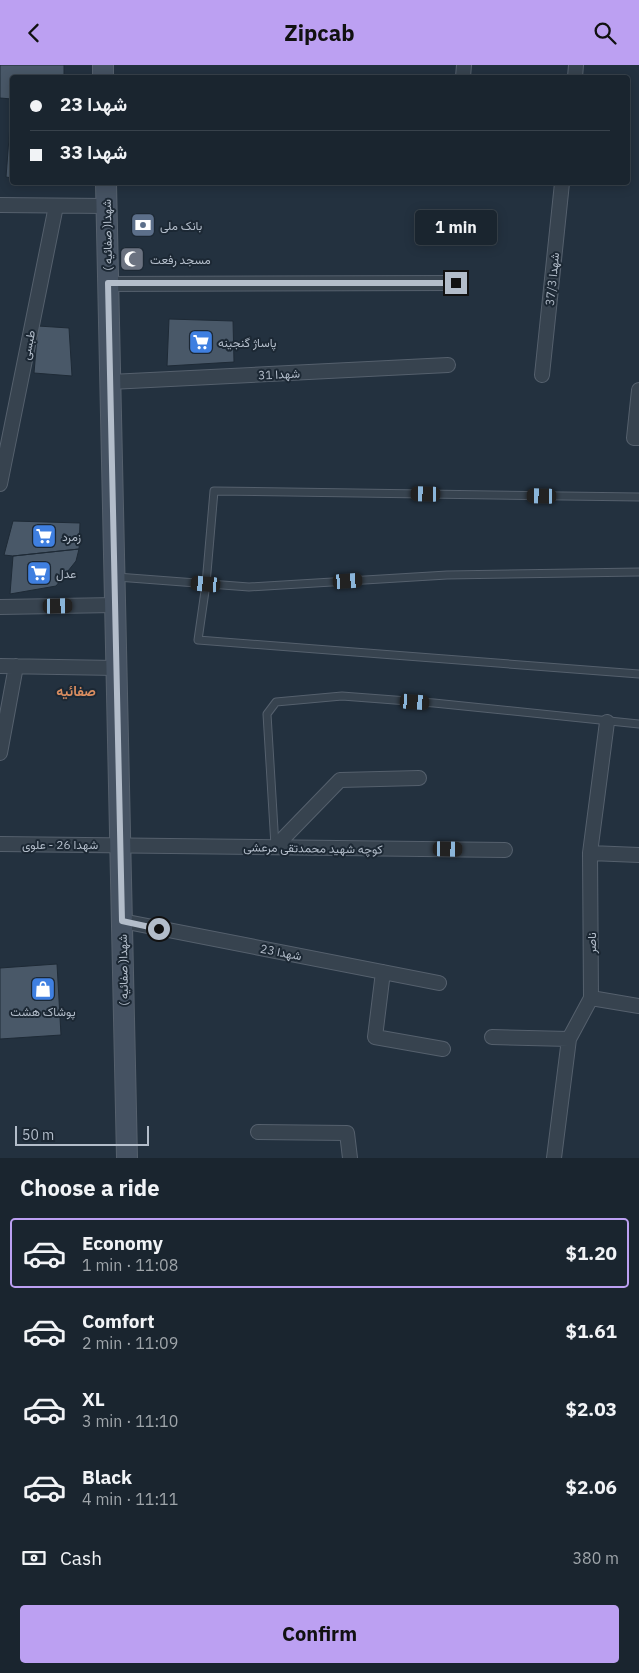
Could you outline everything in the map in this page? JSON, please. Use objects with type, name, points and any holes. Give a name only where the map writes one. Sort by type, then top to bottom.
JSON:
[{"type":"main road","name":"شهدا( صفائیه )","points":[[106,185],[127,1158]]},
{"type":"street","name":"شهدا 37/3","points":[[542,375],[562,185]]},
{"type":"street","points":[[0,205],[106,206]]},
{"type":"street","name":"طبسی","points":[[0,484],[56,206]]},
{"type":"street","points":[[108,283],[456,283]]},
{"type":"street","name":"شهدا 31","points":[[110,382],[448,365]]},
{"type":"street","points":[[636,438],[639,390]]},
{"type":"street","points":[[0,607],[115,605]]},
{"type":"street","points":[[0,666],[116,669]]},
{"type":"street","points":[[0,753],[16,666]]},
{"type":"street","name":"ناصر","points":[[554,1158],[569,1039],[591,998],[590,853],[607,722]]},
{"type":"street","points":[[275,847],[340,780],[419,778]]},
{"type":"street","name":"شهدا 26 - علوی","points":[[0,844],[120,845]]},
{"type":"street","name":"کوچه شهید محمدتقی مرعشی","points":[[120,845],[505,850]]},
{"type":"street","points":[[590,853],[639,855]]},
{"type":"street","name":"شهدا 23","points":[[122,921],[439,983]]},
{"type":"street","points":[[383,972],[375,1037],[443,1049]]},
{"type":"street","points":[[591,998],[639,1006]]},
{"type":"street","points":[[492,1037],[569,1039]]},
{"type":"street","points":[[258,1133],[347,1133],[350,1158]]},
{"type":"lane","points":[[639,497],[214,491],[206,584],[198,640],[639,674]]},
{"type":"lane","points":[[114,577],[249,587],[446,575],[639,572]]},
{"type":"lane","points":[[275,847],[266,714],[276,703],[342,696],[434,703],[639,724]]},
{"type":"building","points":[[0,65],[64,65],[64,75],[10,75],[10,99],[0,98]]},
{"type":"building","points":[[10,125],[10,178],[6,177]]},
{"type":"building","name":"پاساژ گنجینه","points":[[169,319],[233,321],[234,362],[167,366]]},
{"type":"building","points":[[38,326],[69,328],[72,376],[34,373]]},
{"type":"building","name":"زمرد","points":[[13,521],[80,523],[79,549],[13,556],[4,555]]},
{"type":"building","name":"عدل","points":[[79,549],[76,561],[56,586],[10,594],[13,556]]},
{"type":"building","points":[[57,964],[61,1035],[0,1039],[0,968]]},
{"type":"place","name":"بانک ملی","points":[[143,225]]},
{"type":"place","name":"مسجد رفعت","points":[[132,259]]},
{"type":"place","name":"پاساژ گنجینه","points":[[201,342]]},
{"type":"place","name":"زمرد","points":[[44,536]]},
{"type":"place","name":"عدل","points":[[39,573]]},
{"type":"place","name":"پوشاک هشت","points":[[43,989]]},
{"type":"district","name":"صفائیه","points":[[76,691]]},
{"type":"route","points":[[159,929],[122,921],[108,283],[456,283]]}]
